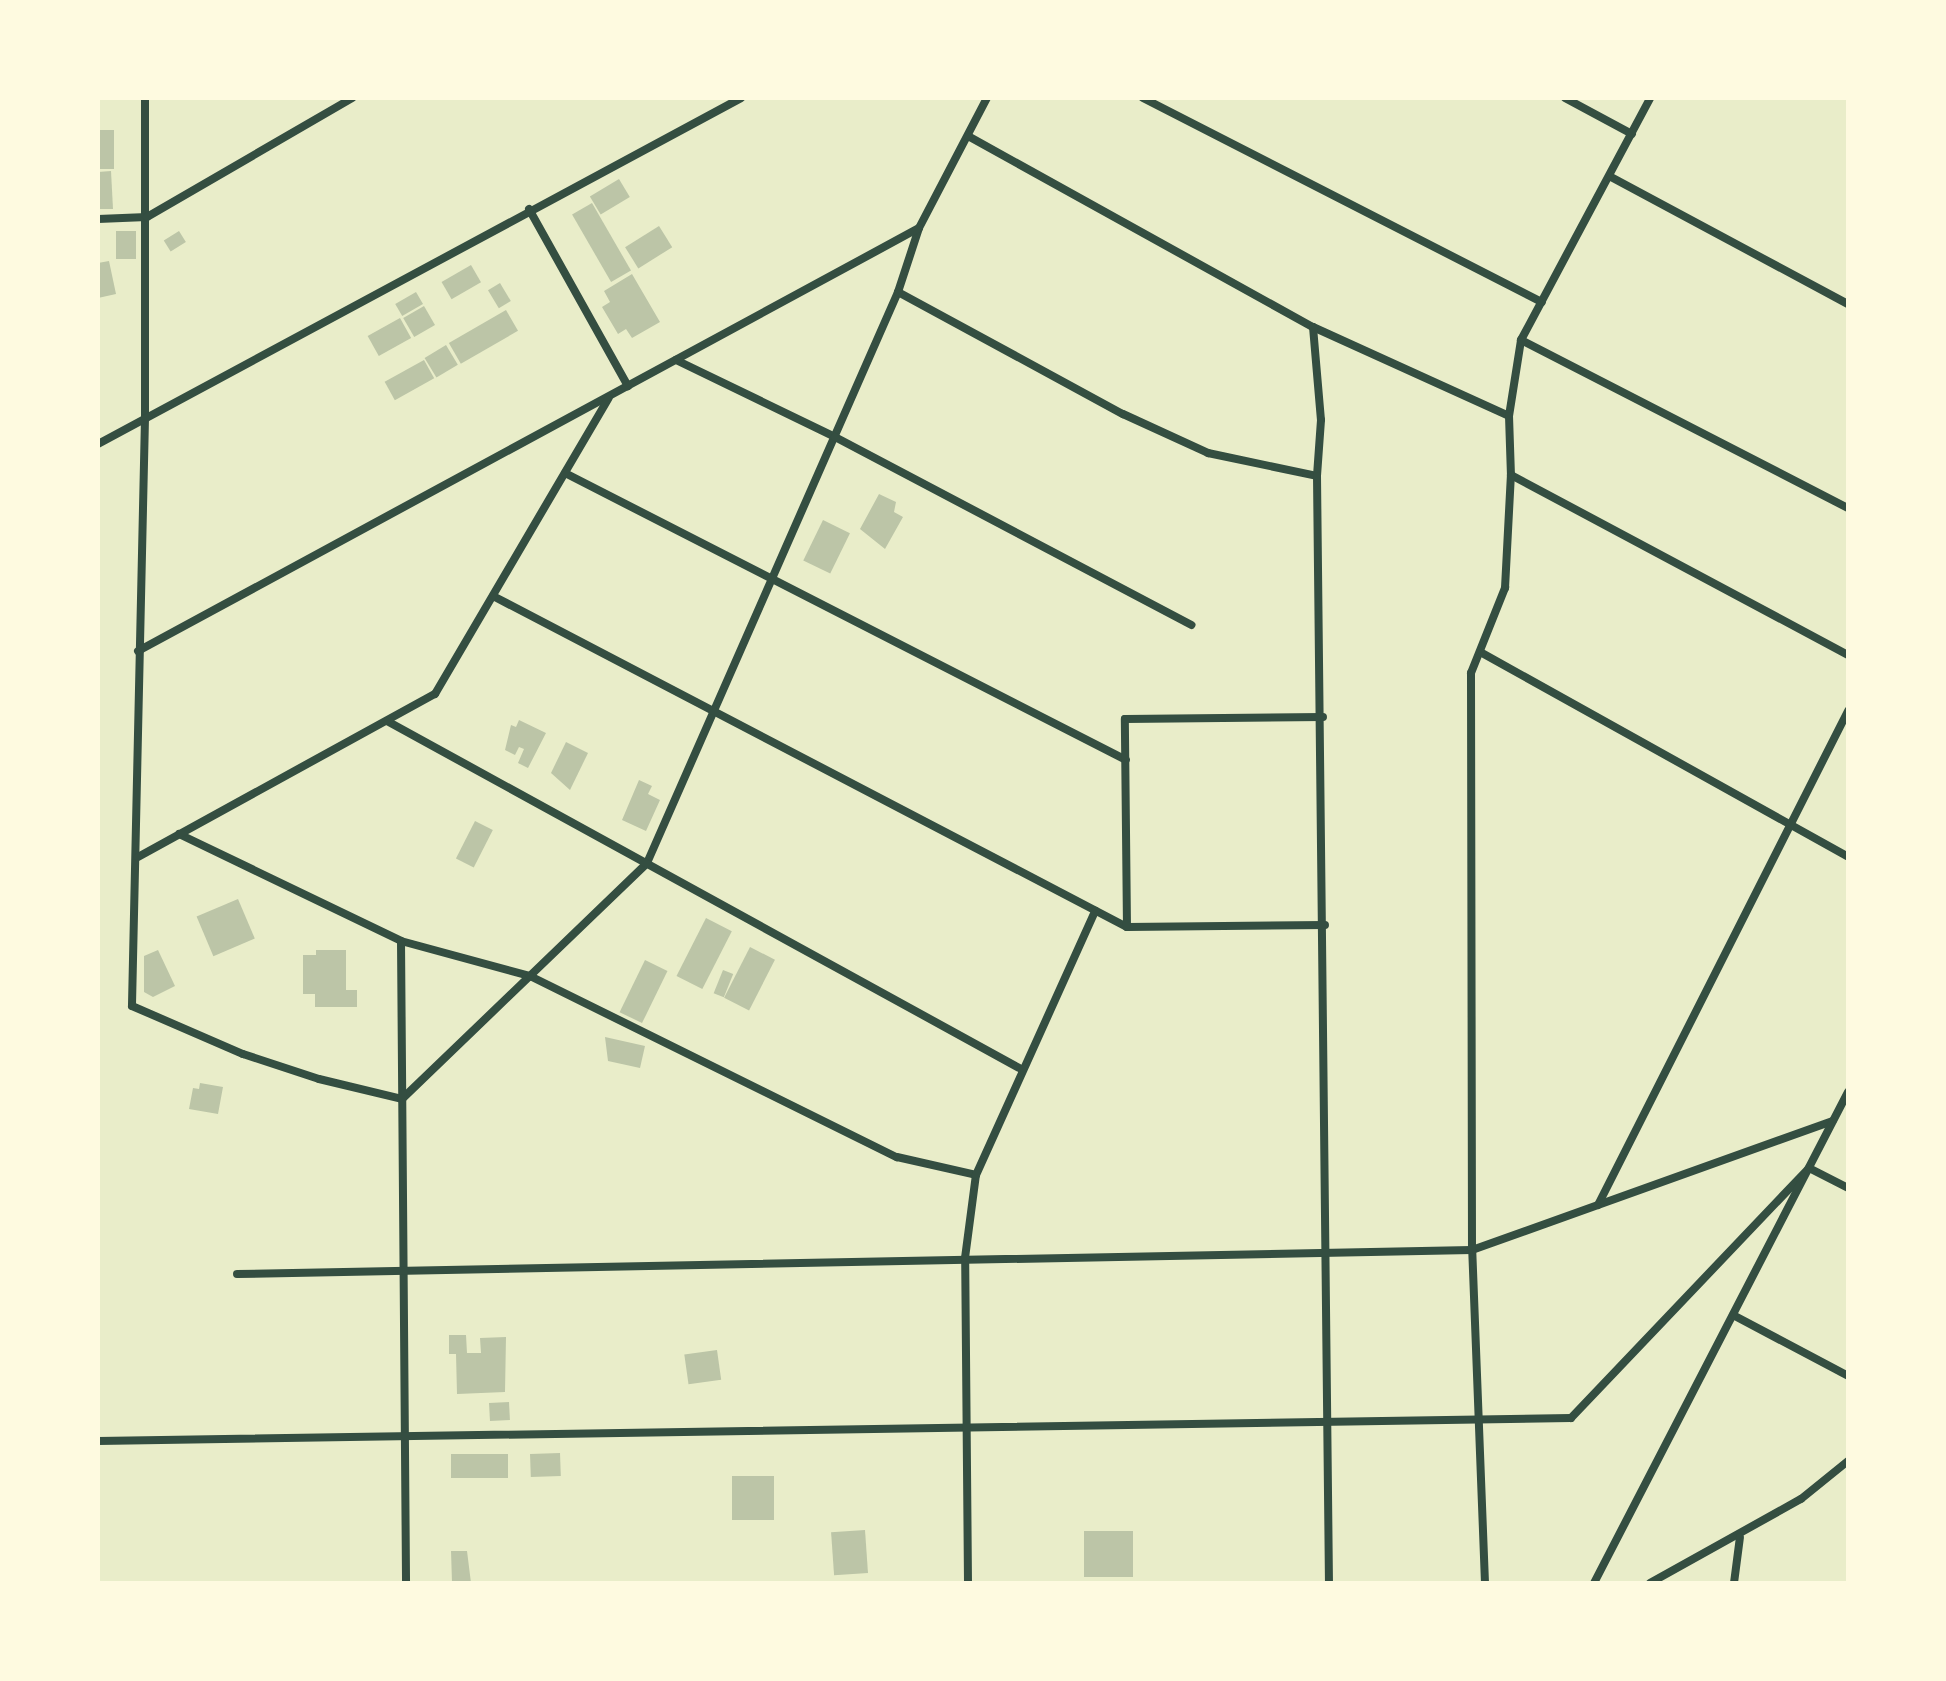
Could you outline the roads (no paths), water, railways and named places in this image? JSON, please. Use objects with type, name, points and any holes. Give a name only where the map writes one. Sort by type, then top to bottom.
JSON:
[{"type":"street","points":[[145,98],[145,418],[138,651],[138,857],[132,1006],[258,1059],[402,1099]]},
{"type":"street","points":[[98,219],[147,217],[352,98]]},
{"type":"street","points":[[719,98],[724,107]]},
{"type":"street","points":[[98,444],[529,209],[741,98]]},
{"type":"street","points":[[402,1099],[647,863],[898,292],[919,228],[987,98]]},
{"type":"street","points":[[1143,98],[1542,302]]},
{"type":"street","points":[[1565,98],[1632,134]]},
{"type":"street","points":[[1485,1583],[1482,1420],[1472,1250],[1471,673],[1482,653],[1505,588],[1511,475],[1509,416],[1521,340],[1611,177],[1650,98]]},
{"type":"street","points":[[968,136],[1313,327],[1509,416]]},
{"type":"street","points":[[1611,177],[1844,302],[1848,294]]},
{"type":"street","points":[[529,209],[628,386]]},
{"type":"street","points":[[138,651],[919,228]]},
{"type":"street","points":[[898,292],[1123,414],[1208,453],[1317,476]]},
{"type":"street","points":[[1313,327],[1321,420],[1317,476],[1323,717],[1329,1583]]},
{"type":"street","points":[[1521,340],[1848,508]]},
{"type":"street","points":[[676,360],[835,437],[1191,625]]},
{"type":"street","points":[[138,857],[435,694],[611,395]]},
{"type":"street","points":[[565,473],[1126,760]]},
{"type":"street","points":[[1511,475],[1848,655]]},
{"type":"street","points":[[493,596],[1127,927],[1325,925]]},
{"type":"street","points":[[1482,653],[1848,857]]},
{"type":"street","points":[[1598,1205],[1788,824],[1848,711]]},
{"type":"street","points":[[1127,927],[1125,719],[1323,717]]},
{"type":"street","points":[[387,721],[1023,1070]]},
{"type":"street","points":[[179,834],[401,941],[530,976],[897,1157],[976,1175]]},
{"type":"street","points":[[968,1583],[965,1258],[976,1175],[1095,911]]},
{"type":"street","points":[[401,941],[406,1583]]},
{"type":"street","points":[[1594,1583],[1848,1092]]},
{"type":"street","points":[[237,1274],[1472,1250],[1833,1121]]},
{"type":"street","points":[[1809,1168],[1848,1188]]},
{"type":"street","points":[[98,1441],[1571,1418],[1809,1168]]},
{"type":"street","points":[[1733,1315],[1848,1376]]},
{"type":"street","points":[[1650,1583],[1740,1537],[1801,1499],[1848,1461]]},
{"type":"street","points":[[1734,1583],[1740,1537]]}]
